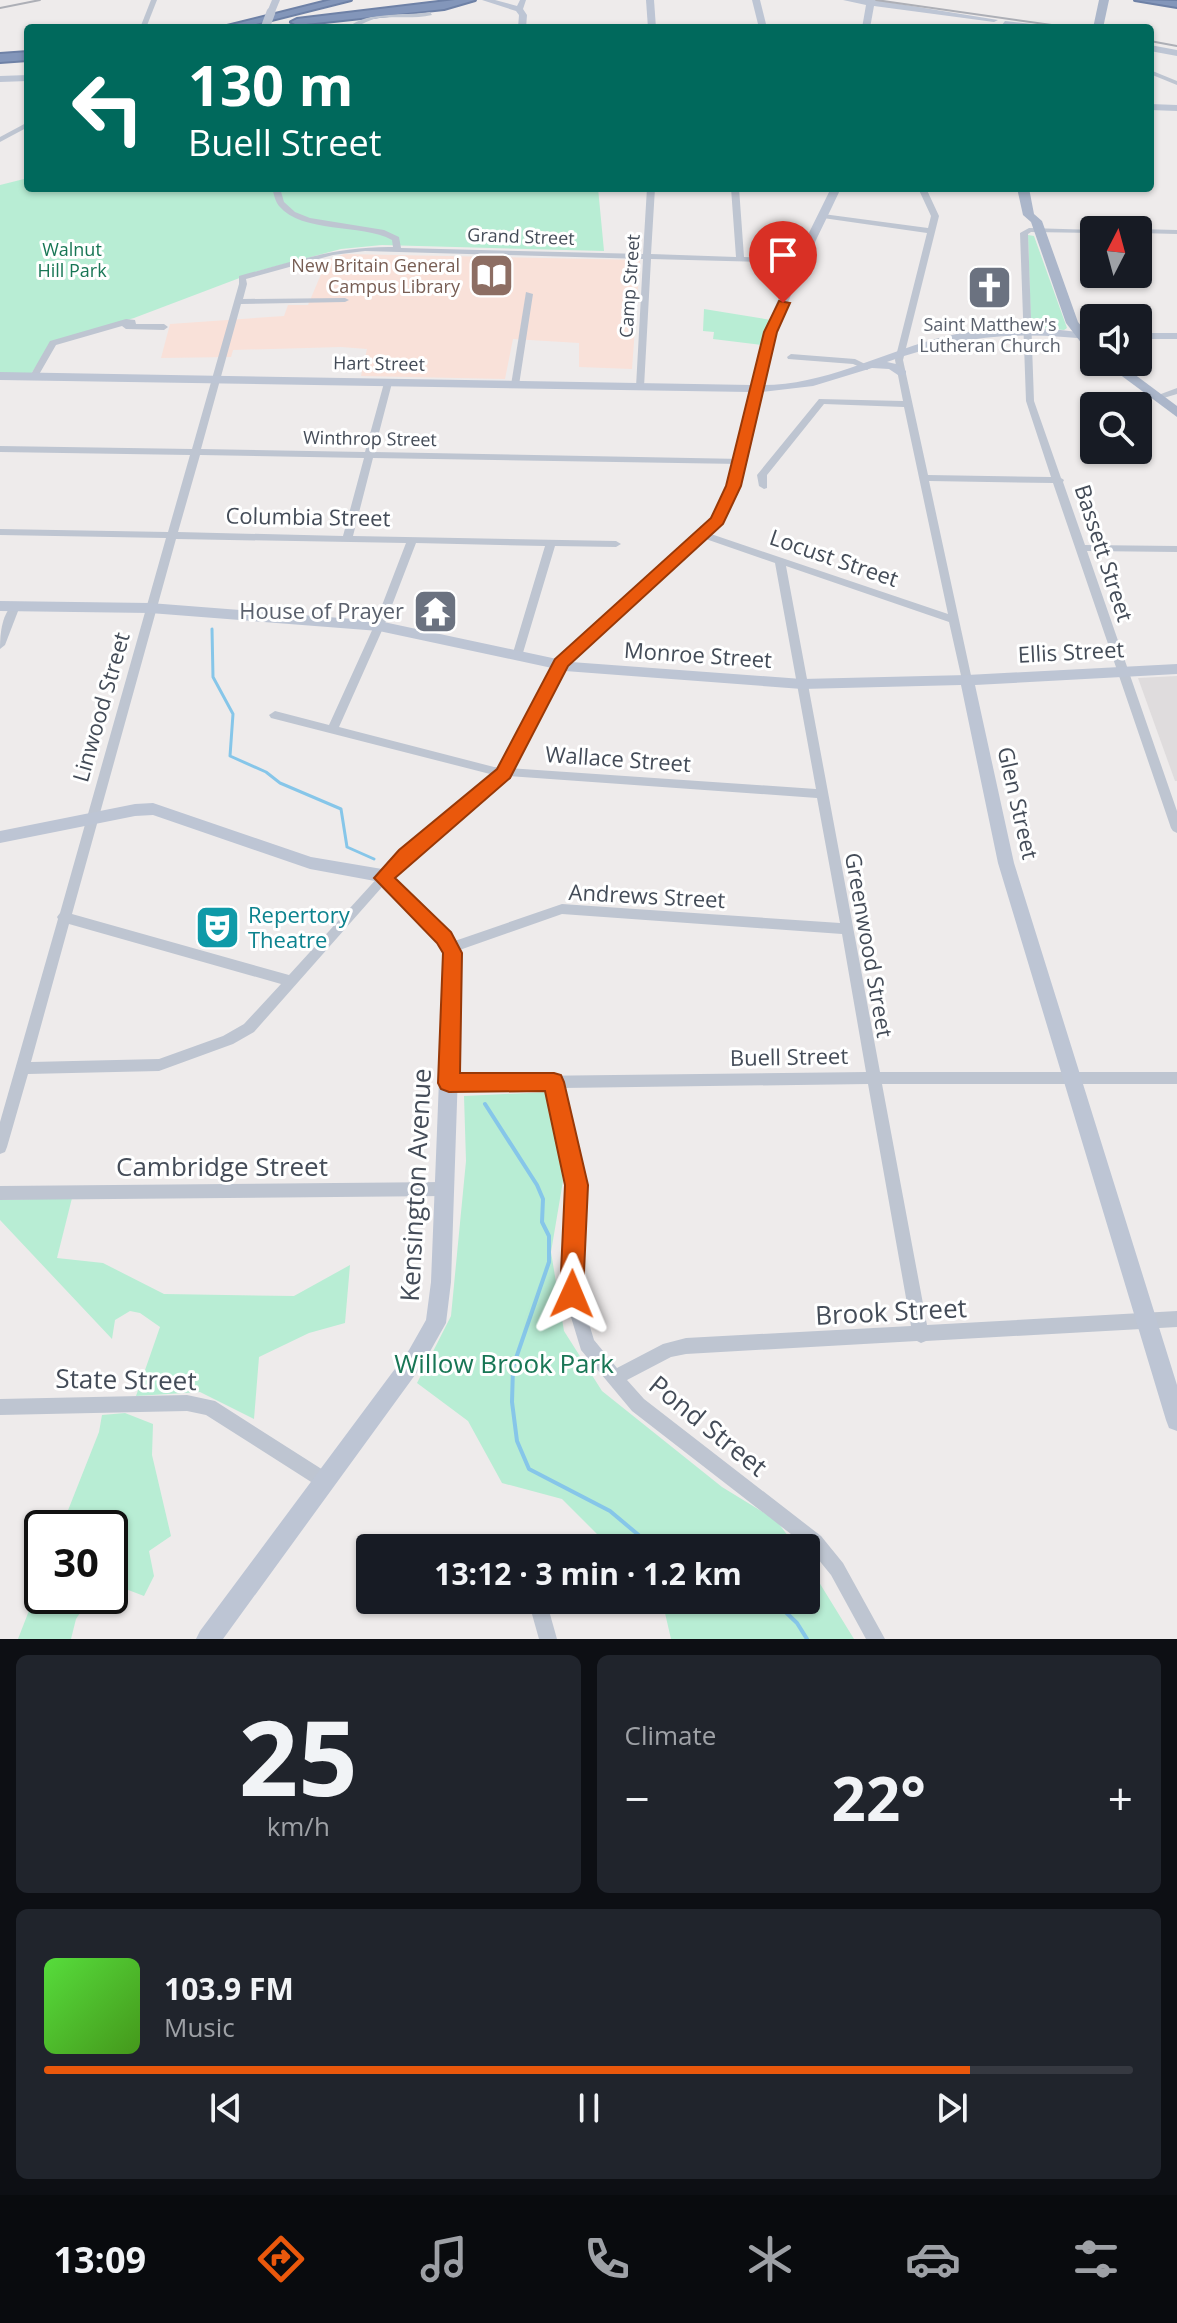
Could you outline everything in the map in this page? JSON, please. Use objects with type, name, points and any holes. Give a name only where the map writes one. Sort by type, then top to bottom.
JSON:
[{"type":"highway","points":[[238,24],[325,0]]},
{"type":"highway","points":[[240,24],[345,0]]},
{"type":"highway","points":[[289,24],[380,0]]},
{"type":"highway","points":[[297,22],[444,6],[469,0]]},
{"type":"highway","points":[[1141,0],[1177,4]]},
{"type":"highway","points":[[0,50],[24,47]]},
{"type":"highway","points":[[0,58],[24,56]]},
{"type":"main road","points":[[1104,0],[1105,24]]},
{"type":"main road","points":[[1105,24],[1115,0]]},
{"type":"main road","points":[[1025,192],[1079,335]]},
{"type":"main road","points":[[1034,192],[1035,218]]},
{"type":"main road","points":[[1129,376],[1177,413]]},
{"type":"street","points":[[145,24],[154,0]]},
{"type":"street","points":[[266,24],[276,0]]},
{"type":"street","points":[[486,0],[521,5]]},
{"type":"street","points":[[650,0],[652,24]]},
{"type":"street","points":[[756,0],[762,24]]},
{"type":"street","points":[[847,0],[946,14],[981,24]]},
{"type":"street","points":[[867,24],[871,2]]},
{"type":"street","points":[[355,24],[375,16],[430,14]]},
{"type":"street","points":[[1154,47],[1177,52]]},
{"type":"street","points":[[1154,74],[1177,83]]},
{"type":"street","points":[[0,79],[24,78]]},
{"type":"street","points":[[1154,108],[1175,111]]},
{"type":"street","points":[[0,140],[24,126]]},
{"type":"street","points":[[277,192],[280,201],[297,215],[329,224],[387,233],[396,239],[397,249]]},
{"type":"street","name":"Camp Street","points":[[640,387],[651,192]]},
{"type":"street","points":[[735,192],[740,259]]},
{"type":"street","points":[[22,1068],[159,1065],[228,1040],[249,1028],[406,855],[505,772],[560,665],[704,535],[726,507],[771,332],[834,192]]},
{"type":"street","name":"Glen Street","points":[[924,192],[935,211],[899,355],[951,619],[1006,863],[1177,1420]]},
{"type":"street","points":[[823,216],[931,231]]},
{"type":"street","points":[[1035,218],[1080,228]]},
{"type":"street","name":"Bassett Street","points":[[1035,218],[1023,235],[1030,401],[1177,828]]},
{"type":"street","points":[[1152,231],[1177,232]]},
{"type":"street","name":"Grand Street","points":[[242,278],[341,252],[397,249],[803,261]]},
{"type":"street","name":"Linwood Street","points":[[0,1147],[242,278]]},
{"type":"street","points":[[515,385],[529,294]]},
{"type":"street","points":[[237,302],[345,300]]},
{"type":"street","points":[[34,376],[53,343],[119,325],[164,327]]},
{"type":"street","name":"Hart Street","points":[[0,376],[757,389],[810,384],[963,336],[1027,333],[1079,335]]},
{"type":"street","points":[[1152,336],[1177,336]]},
{"type":"street","points":[[791,357],[892,366],[902,373]]},
{"type":"street","points":[[347,539],[388,383]]},
{"type":"street","points":[[1157,397],[1177,391]]},
{"type":"street","points":[[764,486],[762,475],[822,401],[908,404]]},
{"type":"street","name":"Winthrop Street","points":[[0,449],[740,461]]},
{"type":"street","points":[[924,478],[1059,480]]},
{"type":"street","name":"Columbia Street","points":[[0,532],[616,544]]},
{"type":"street","name":"Locust Street","points":[[704,535],[951,619]]},
{"type":"street","points":[[333,729],[379,626],[413,539]]},
{"type":"street","points":[[517,656],[551,542]]},
{"type":"street","points":[[1081,548],[1177,549]]},
{"type":"street","name":"Greenwood Street","points":[[780,560],[921,1335]]},
{"type":"street","points":[[0,645],[7,606]]},
{"type":"street","name":"Monroe Street","points":[[7,606],[150,608],[379,626],[560,665],[802,684],[967,680]]},
{"type":"street","name":"Ellis Street","points":[[967,680],[1177,669]]},
{"type":"street","name":"Wallace Street","points":[[275,715],[505,772],[821,794]]},
{"type":"street","points":[[1163,789],[1177,788]]},
{"type":"street","points":[[0,837],[90,818],[153,809],[310,863],[371,872],[384,878],[451,948]]},
{"type":"street","name":"Andrews Street","points":[[451,948],[562,909],[847,929]]},
{"type":"street","points":[[63,917],[291,981]]},
{"type":"street","name":"Kensington Avenue","points":[[208,1639],[422,1349],[436,1323],[440,1302],[445,1189],[451,948]]},
{"type":"street","name":"Buell Street","points":[[449,1083],[1177,1078]]},
{"type":"street","name":"Pond Street","points":[[554,1082],[577,1185],[570,1273],[575,1312],[587,1344],[638,1405],[815,1542],[837,1569],[876,1639]]},
{"type":"street","name":"Cambridge Street","points":[[0,1193],[445,1189]]},
{"type":"street","name":"Brook Street","points":[[614,1378],[669,1350],[686,1346],[1177,1319]]},
{"type":"street","name":"State Street","points":[[0,1407],[187,1403],[209,1407],[325,1481]]},
{"type":"street","points":[[541,1614],[548,1639]]},
{"type":"shaded area","points":[[344,254],[640,260],[632,369],[579,367],[579,343],[513,339],[505,379],[361,376],[367,349],[341,347],[233,350],[231,357],[161,358],[170,324],[284,316],[288,305],[308,305],[327,260]]},
{"type":"shaded area","points":[[1177,676],[1177,781],[1175,781],[1138,678]]},
{"type":"green space","name":"Walnut Hill Park","points":[[24,179],[24,192],[598,192],[604,251],[382,245],[341,249],[258,271],[134,318],[53,341],[31,374],[0,373],[0,185]]},
{"type":"green space","points":[[1028,235],[1034,236],[1067,328],[1064,330],[1031,327]]},
{"type":"green space","points":[[704,309],[771,320],[762,345],[713,339],[714,332],[703,331]]},
{"type":"green space","name":"Willow Brook Park","points":[[549,1092],[563,1181],[551,1252],[564,1331],[602,1391],[722,1487],[776,1520],[786,1534],[597,1534],[562,1499],[502,1483],[468,1421],[417,1383],[451,1316],[466,1161],[464,1096]]},
{"type":"green space","points":[[72,1198],[57,1258],[103,1263],[164,1294],[294,1296],[350,1265],[345,1323],[309,1333],[259,1357],[254,1419],[200,1392],[136,1396],[160,1327],[140,1313],[130,1311],[115,1320],[112,1339],[0,1220],[0,1200]]},
{"type":"green space","points":[[125,1413],[153,1424],[152,1455],[171,1536],[149,1551],[154,1576],[144,1596],[128,1590],[128,1510],[68,1510],[99,1432],[102,1415]]},
{"type":"green space","points":[[820,1584],[854,1639],[671,1639],[665,1614],[820,1614]]},
{"type":"green space","points":[[28,1614],[79,1614],[71,1639],[18,1639]]},
{"type":"waterway","points":[[212,629],[213,677],[233,714],[230,756],[266,772],[280,783],[341,809],[347,847],[374,859]]},
{"type":"waterway","points":[[485,1104],[537,1185],[543,1199],[542,1222],[549,1236],[549,1262],[513,1367],[512,1402],[517,1441],[529,1469],[610,1511],[637,1534]]},
{"type":"waterway","points":[[788,1614],[807,1639]]},
{"type":"railway","points":[[0,8],[40,0]]},
{"type":"railway","points":[[876,0],[1045,24]]},
{"type":"railway","points":[[1154,42],[1177,46]]},
{"type":"place","name":"New Britain General Campus Library","points":[[491,276]]},
{"type":"place","name":"Saint Matthew's Lutheran Church","points":[[990,287]]},
{"type":"place","name":"House of Prayer","points":[[435,611]]},
{"type":"place","name":"Repertory Theatre","points":[[217,928]]},
{"type":"route","points":[[572,1294],[570,1273],[577,1185],[554,1082],[449,1083],[453,953],[444,937],[384,878],[398,862],[504,773],[561,663],[717,520],[734,486],[771,332],[783,303]]}]
